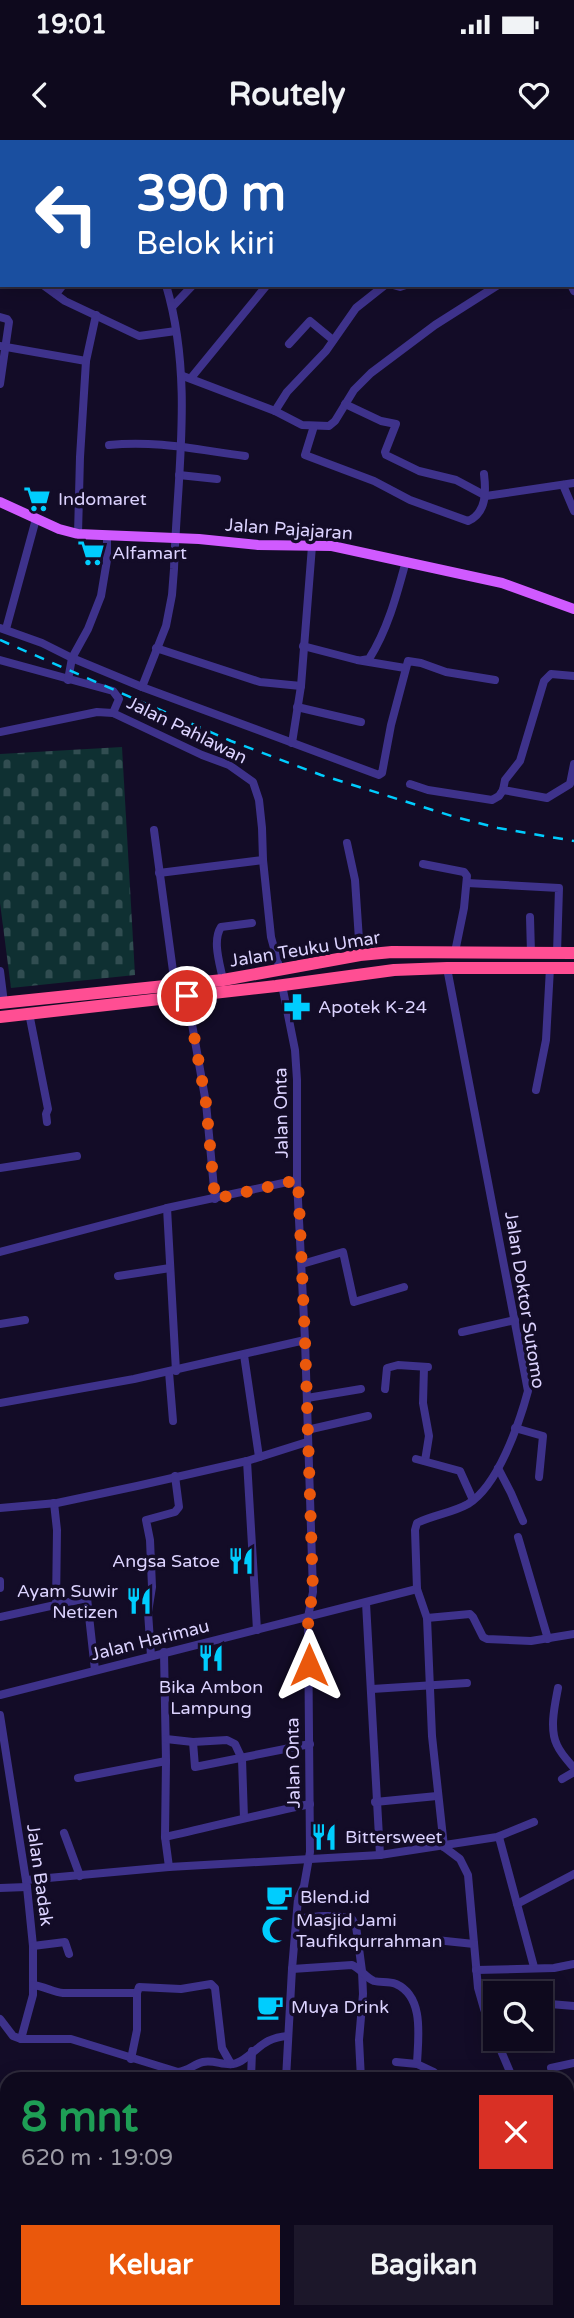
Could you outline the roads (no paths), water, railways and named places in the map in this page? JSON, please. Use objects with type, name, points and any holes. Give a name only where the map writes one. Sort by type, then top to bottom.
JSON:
[{"type":"highway","name":"Jalan Teuku Umar","points":[[144,995],[176,986],[392,952],[574,953]]},
{"type":"highway","name":"Jalan Teuku Umar","points":[[2,1003],[29,1006],[144,995],[187,996],[394,970],[574,968]]},
{"type":"highway","name":"Jalan Teuku Umar","points":[[0,1017],[29,1006]]},
{"type":"main road","name":"Jalan Pajajaran","points":[[0,502],[78,534],[258,545],[332,546],[502,583],[574,609]]},
{"type":"street","points":[[46,287],[65,301],[139,336],[176,331]]},
{"type":"street","points":[[56,294],[61,287]]},
{"type":"street","points":[[142,687],[166,626],[172,595],[187,377],[167,287]]},
{"type":"street","points":[[173,306],[191,287]]},
{"type":"street","points":[[187,377],[265,287]]},
{"type":"street","points":[[275,411],[287,392],[326,351],[355,308],[382,287]]},
{"type":"street","points":[[187,377],[275,411],[302,425],[326,426],[332,424],[354,390],[371,373],[435,325],[495,287]]},
{"type":"street","points":[[78,534],[79,457],[86,361],[96,315]]},
{"type":"street","points":[[0,317],[9,322],[3,347],[0,384]]},
{"type":"street","points":[[289,344],[310,321],[333,340]]},
{"type":"street","points":[[3,347],[86,361]]},
{"type":"street","points":[[345,404],[381,421],[396,424],[386,455],[419,471],[456,480],[486,496],[574,483]]},
{"type":"street","points":[[314,426],[305,455],[374,481],[410,500],[468,521],[476,517],[486,496],[484,474]]},
{"type":"street","points":[[109,445],[139,442],[246,456]]},
{"type":"street","points":[[179,475],[217,479]]},
{"type":"street","points":[[563,485],[574,511]]},
{"type":"street","points":[[36,519],[3,629],[142,687],[380,776],[407,663],[411,660],[446,672],[495,680]]},
{"type":"street","points":[[68,680],[72,658],[100,603],[107,560],[107,536]]},
{"type":"street","points":[[292,743],[301,685],[312,546]]},
{"type":"street","points":[[363,660],[369,659],[387,621],[407,561]]},
{"type":"street","points":[[303,646],[405,668]]},
{"type":"street","points":[[156,648],[260,682],[301,685]]},
{"type":"street","points":[[0,660],[113,691],[118,699],[113,713]]},
{"type":"street","points":[[410,784],[428,790],[492,800],[499,796],[505,779],[520,761],[540,690],[547,677],[551,674],[574,676]]},
{"type":"street","points":[[298,707],[361,722]]},
{"type":"street","name":"Jalan Pahlawan","points":[[0,732],[97,712],[113,713],[229,765],[253,782],[259,800],[271,937],[280,970]]},
{"type":"street","points":[[503,790],[547,798],[570,783],[574,764]]},
{"type":"street","points":[[154,830],[176,986]]},
{"type":"street","points":[[347,843],[355,880],[360,956]]},
{"type":"street","points":[[159,873],[263,860]]},
{"type":"street","points":[[423,864],[464,872],[467,876],[455,952]]},
{"type":"street","points":[[467,884],[559,888],[557,953]]},
{"type":"street","points":[[530,917],[531,953]]},
{"type":"street","points":[[223,980],[217,944],[218,932],[221,927],[252,923]]},
{"type":"street","name":"Jalan Doktor Sutomo","points":[[417,1589],[414,1539],[417,1523],[473,1500],[498,1468],[528,1391],[447,968]]},
{"type":"street","points":[[536,1090],[547,1040],[550,968]]},
{"type":"street","points":[[0,971],[2,1003]]},
{"type":"street","name":"Jalan Onta","points":[[282,985],[295,1050],[313,1592],[308,1617],[308,1860],[304,1886],[298,1899],[286,2072]]},
{"type":"street","points":[[187,996],[206,1103],[215,1199]]},
{"type":"street","points":[[29,1006],[48,1109],[47,1122]]},
{"type":"street","points":[[0,1168],[78,1156]]},
{"type":"street","points":[[0,1252],[167,1208],[298,1180]]},
{"type":"street","points":[[167,1208],[173,1421]]},
{"type":"street","points":[[302,1264],[343,1252],[354,1302],[404,1287]]},
{"type":"street","points":[[118,1276],[170,1268]]},
{"type":"street","points":[[0,1324],[25,1320]]},
{"type":"street","points":[[462,1332],[515,1320]]},
{"type":"street","points":[[0,1403],[173,1371],[305,1340]]},
{"type":"street","points":[[244,1355],[259,1457]]},
{"type":"street","points":[[385,1389],[387,1368],[398,1365],[426,1367],[423,1403],[429,1436],[425,1461]]},
{"type":"street","points":[[307,1398],[361,1389]]},
{"type":"street","points":[[307,1430],[368,1416]]},
{"type":"street","points":[[515,1428],[543,1436],[539,1477]]},
{"type":"street","points":[[0,1508],[54,1503],[97,1494],[247,1461],[307,1442]]},
{"type":"street","points":[[416,1459],[457,1469],[462,1473],[473,1500]]},
{"type":"street","points":[[247,1461],[257,1630]]},
{"type":"street","points":[[498,1468],[523,1521]]},
{"type":"street","points":[[151,1656],[148,1612],[152,1587],[150,1540],[146,1520],[175,1512],[179,1507],[175,1476]]},
{"type":"street","points":[[54,1503],[57,1530],[57,1605]]},
{"type":"street","points":[[518,1537],[548,1639]]},
{"type":"street","points":[[417,1589],[427,1618],[432,1736],[444,1847],[460,1859],[468,1875],[475,1970],[483,2004]]},
{"type":"street","name":"Jalan Harimau","points":[[0,1695],[417,1589]]},
{"type":"street","points":[[0,1617],[87,1598],[95,1670]]},
{"type":"street","points":[[366,1603],[380,1855]]},
{"type":"street","points":[[427,1618],[470,1614],[482,1637],[487,1639],[531,1641],[574,1634]]},
{"type":"street","points":[[164,1652],[165,1837],[169,1867]]},
{"type":"street","points":[[372,1689],[467,1683]]},
{"type":"street","points":[[558,1688],[554,1720],[555,1739],[574,1770],[562,1779]]},
{"type":"street","name":"Jalan Badak","points":[[0,1715],[33,1946],[30,2011],[17,2038]]},
{"type":"street","points":[[166,1739],[193,1742],[227,1740],[238,1748],[242,1759],[244,1818]]},
{"type":"street","points":[[193,1742],[195,1767],[310,1744]]},
{"type":"street","points":[[78,1778],[166,1761]]},
{"type":"street","points":[[375,1802],[437,1796]]},
{"type":"street","points":[[165,1837],[310,1804]]},
{"type":"street","points":[[0,1888],[169,1867],[380,1855],[444,1847],[499,1836],[534,1822]]},
{"type":"street","points":[[64,1833],[80,1876]]},
{"type":"street","points":[[499,1836],[534,1967]]},
{"type":"street","points":[[517,1903],[574,1874]]},
{"type":"street","points":[[297,1919],[328,1914],[352,1919],[356,1926],[362,1971],[361,2072]]},
{"type":"street","points":[[436,1940],[474,1944]]},
{"type":"street","points":[[33,1946],[65,1942],[69,1954]]},
{"type":"street","points":[[475,1970],[574,1964]]},
{"type":"street","points":[[292,1969],[354,1965],[372,1980],[397,1984],[412,1997],[417,2024],[417,2064]]},
{"type":"street","points":[[33,1985],[49,1987],[63,1993],[137,1993]]},
{"type":"street","points":[[131,2059],[137,2030],[137,1993],[141,1986],[181,1989],[213,1985],[222,2048],[231,2064]]},
{"type":"street","points":[[553,2004],[574,2006]]},
{"type":"street","points":[[0,2019],[17,2038],[71,2039],[178,2072],[205,2062],[231,2064],[241,2061],[270,2039],[288,2036]]},
{"type":"street","points":[[251,2072],[252,2051]]},
{"type":"street","points":[[501,2051],[510,2072]]},
{"type":"street","points":[[396,2062],[417,2064],[432,2072]]},
{"type":"street","points":[[551,2068],[574,2063]]},
{"type":"railway","points":[[0,640],[231,741],[321,775],[455,817],[498,828],[574,841]]},
{"type":"place","name":"Indomaret","points":[[37,499]]},
{"type":"place","name":"Alfamart","points":[[91,553]]},
{"type":"place","name":"Apotek K-24","points":[[297,1007]]},
{"type":"place","name":"Angsa Satoe","points":[[241,1561]]},
{"type":"place","name":"Ayam Suwir Netizen","points":[[139,1601]]},
{"type":"place","name":"Bika Ambon Lampung","points":[[211,1658]]},
{"type":"place","name":"Bittersweet","points":[[324,1837]]},
{"type":"place","name":"Blend.id","points":[[279,1897]]},
{"type":"place","name":"Masjid Jami Taufikqurrahman","points":[[275,1930]]},
{"type":"place","name":"Muya Drink","points":[[270,2007]]}]
